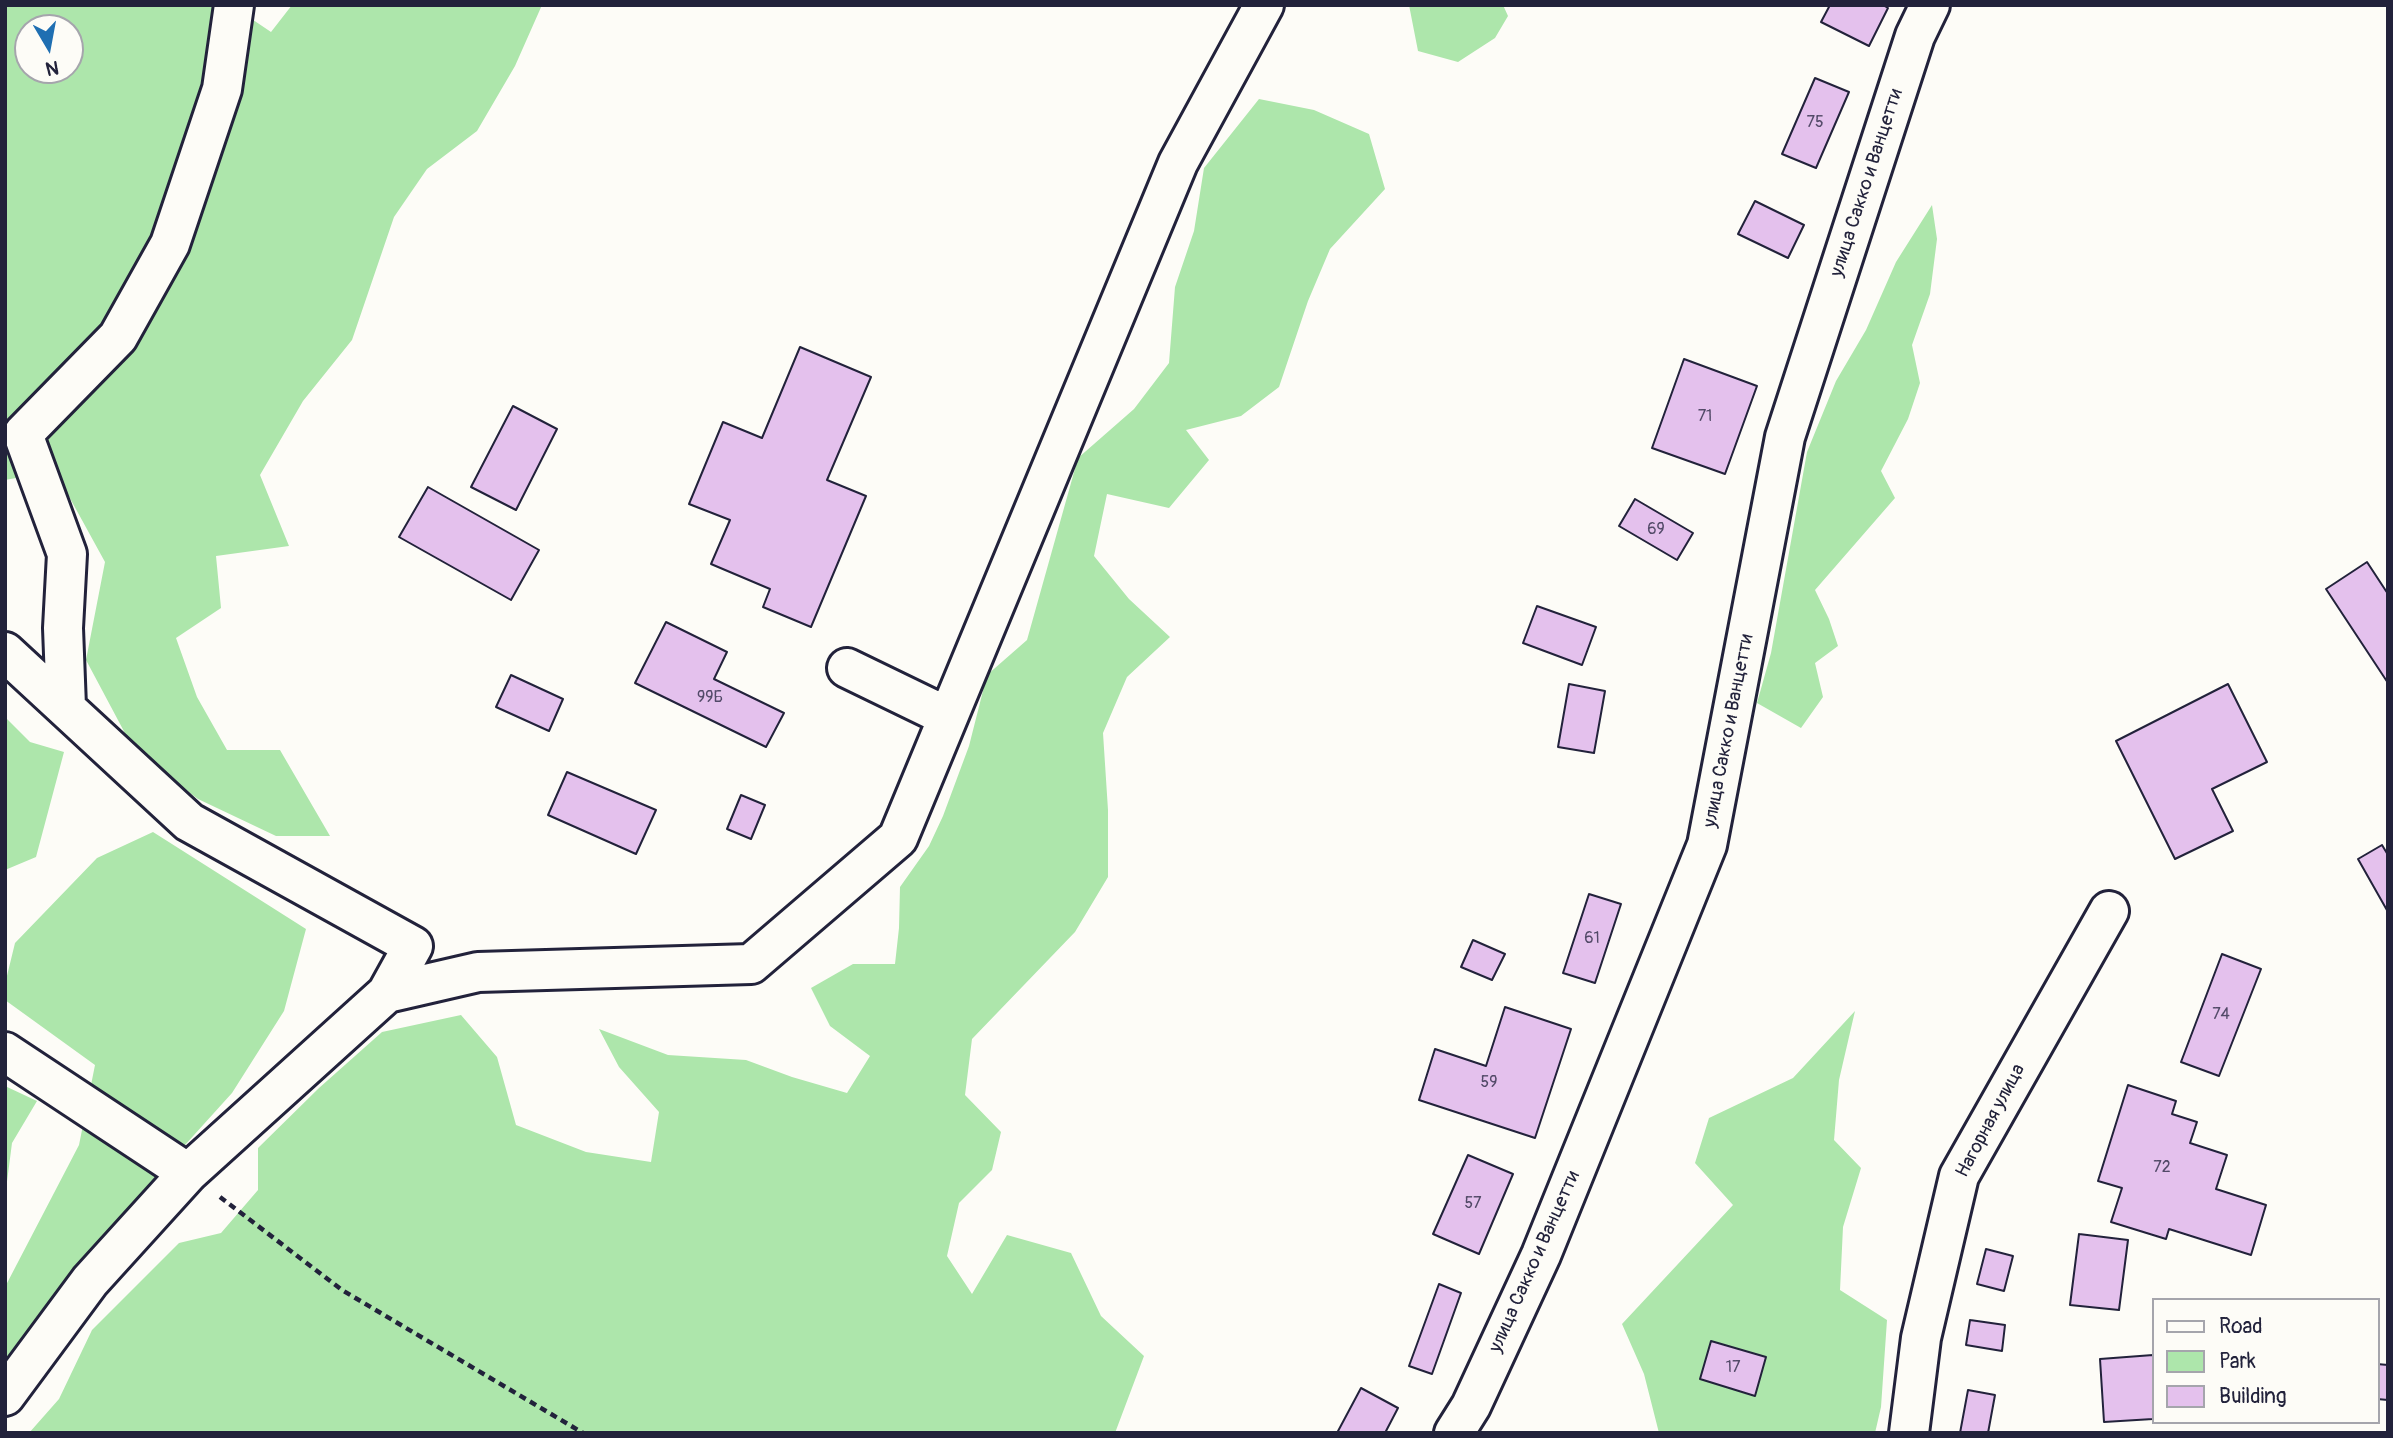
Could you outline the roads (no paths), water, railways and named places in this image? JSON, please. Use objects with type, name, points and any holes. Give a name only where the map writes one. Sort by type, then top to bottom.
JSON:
[{"type":"street","points":[[66,707],[63,628],[67,554],[23,434],[118,337],[170,244],[222,89],[234,5]]},
{"type":"street","points":[[387,993],[478,972],[751,964],[898,838],[1178,163],[1265,5]]},
{"type":"street","name":"улица Сакко и Ванцетти","points":[[1454,1433],[1471,1405],[1541,1255],[1707,845],[1785,437],[1915,36],[1930,5]]},
{"type":"street","points":[[5,652],[189,822],[413,946],[387,993],[188,1173],[90,1280],[5,1396]]},
{"type":"street","points":[[847,668],[948,717]]},
{"type":"street","name":"Нагорная улица","points":[[1909,1433],[1921,1338],[1959,1176],[2109,911]]},
{"type":"street","points":[[5,1052],[188,1173]]}]
